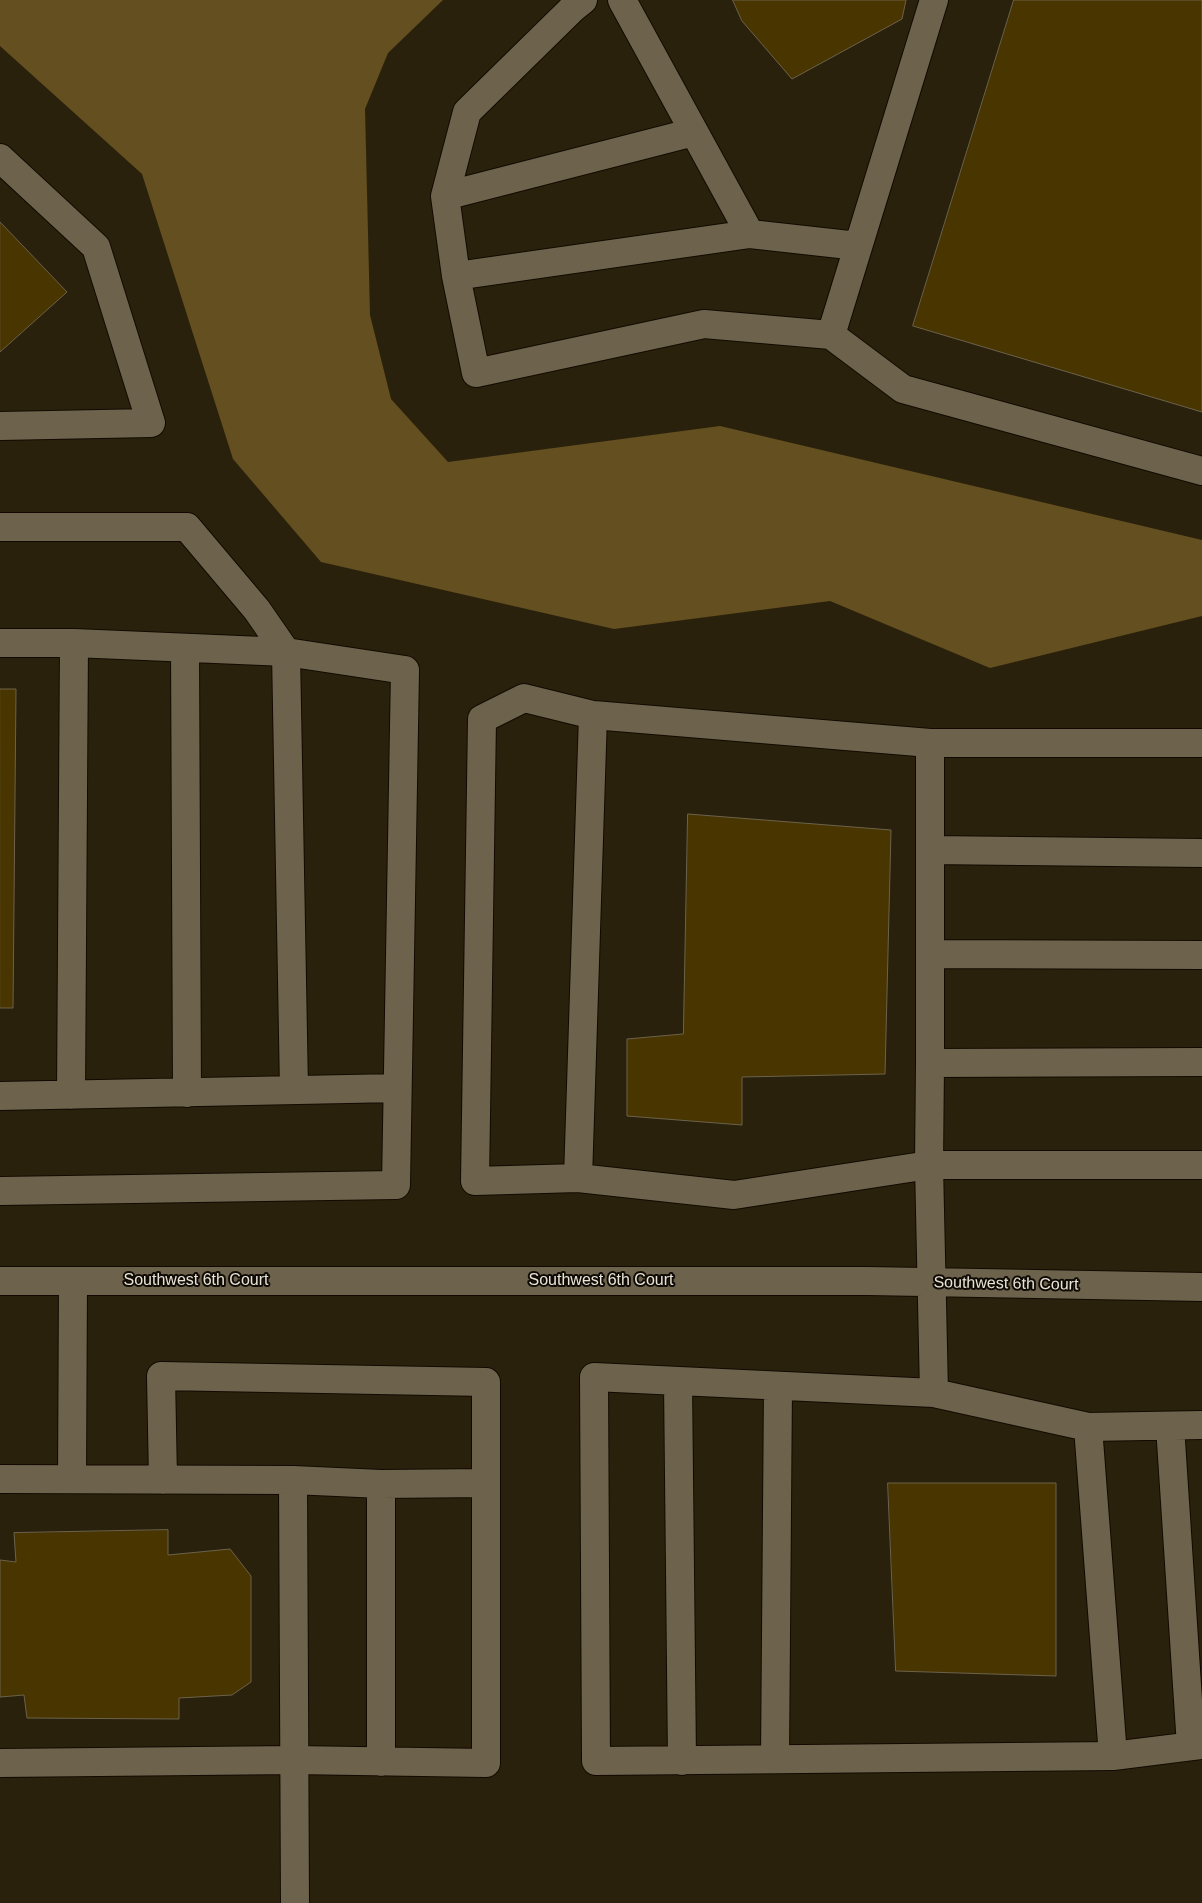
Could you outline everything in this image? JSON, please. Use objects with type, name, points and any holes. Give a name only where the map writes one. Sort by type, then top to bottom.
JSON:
[{"type":"street","points":[[583,0],[467,112],[445,196],[456,276],[476,373],[704,324],[831,335],[903,389],[1202,471]]},
{"type":"street","points":[[622,0],[750,234]]},
{"type":"street","points":[[831,335],[934,0]]},
{"type":"street","points":[[445,196],[694,132]]},
{"type":"street","points":[[0,158],[96,247],[150,423],[0,426]]},
{"type":"street","points":[[456,276],[750,234],[858,246]]},
{"type":"street","points":[[0,527],[187,527],[257,610],[286,652],[294,1090]]},
{"type":"street","points":[[0,643],[74,643],[286,652],[405,670],[396,1184],[0,1190]]},
{"type":"street","points":[[71,1095],[74,643]]},
{"type":"street","points":[[185,648],[187,1093]]},
{"type":"street","points":[[1202,744],[930,744],[593,715],[524,698],[482,719],[475,1181],[578,1178],[734,1195],[929,1165],[1202,1165]]},
{"type":"street","points":[[578,1178],[593,715]]},
{"type":"street","points":[[930,744],[929,1165],[934,1393]]},
{"type":"street","points":[[930,850],[1202,853]]},
{"type":"street","points":[[930,954],[1202,955]]},
{"type":"street","points":[[930,1063],[1202,1062]]},
{"type":"street","points":[[0,1096],[397,1088]]},
{"type":"street","name":"Southwest 6th Court","points":[[0,1282],[932,1283],[1202,1287]]},
{"type":"street","points":[[72,1479],[73,1282]]},
{"type":"street","points":[[0,1763],[294,1760],[486,1763],[486,1382],[162,1376],[164,1480]]},
{"type":"street","points":[[1170,1426],[1196,1746],[1113,1756],[596,1761],[594,1377],[934,1393],[1088,1427],[1202,1425]]},
{"type":"street","points":[[678,1381],[682,1760]]},
{"type":"street","points":[[776,1760],[778,1386]]},
{"type":"street","points":[[1088,1427],[1113,1756]]},
{"type":"street","points":[[0,1479],[293,1480],[381,1484],[486,1483]]},
{"type":"street","points":[[293,1480],[294,1903]]},
{"type":"street","points":[[381,1484],[381,1762]]},
{"type":"shaded area","points":[[0,0],[443,0],[388,53],[365,109],[370,315],[391,399],[448,462],[720,426],[1202,540],[1202,616],[990,668],[830,601],[614,629],[321,562],[233,459],[142,174],[0,46]]},
{"type":"building","points":[[733,0],[906,0],[902,19],[792,79],[742,21]]},
{"type":"building","points":[[1014,0],[1202,0],[1202,412],[913,326]]},
{"type":"building","points":[[0,222],[67,292],[0,352]]},
{"type":"building","points":[[0,689],[16,689],[13,1008],[0,1008]]},
{"type":"building","points":[[688,814],[891,830],[885,1074],[742,1077],[742,1125],[627,1116],[627,1039],[683,1034]]},
{"type":"building","points":[[888,1483],[1056,1483],[1056,1676],[896,1671]]},
{"type":"building","points":[[168,1530],[168,1555],[230,1549],[251,1576],[251,1682],[232,1695],[179,1698],[179,1719],[27,1718],[24,1695],[0,1697],[0,1560],[16,1562],[14,1533]]}]
